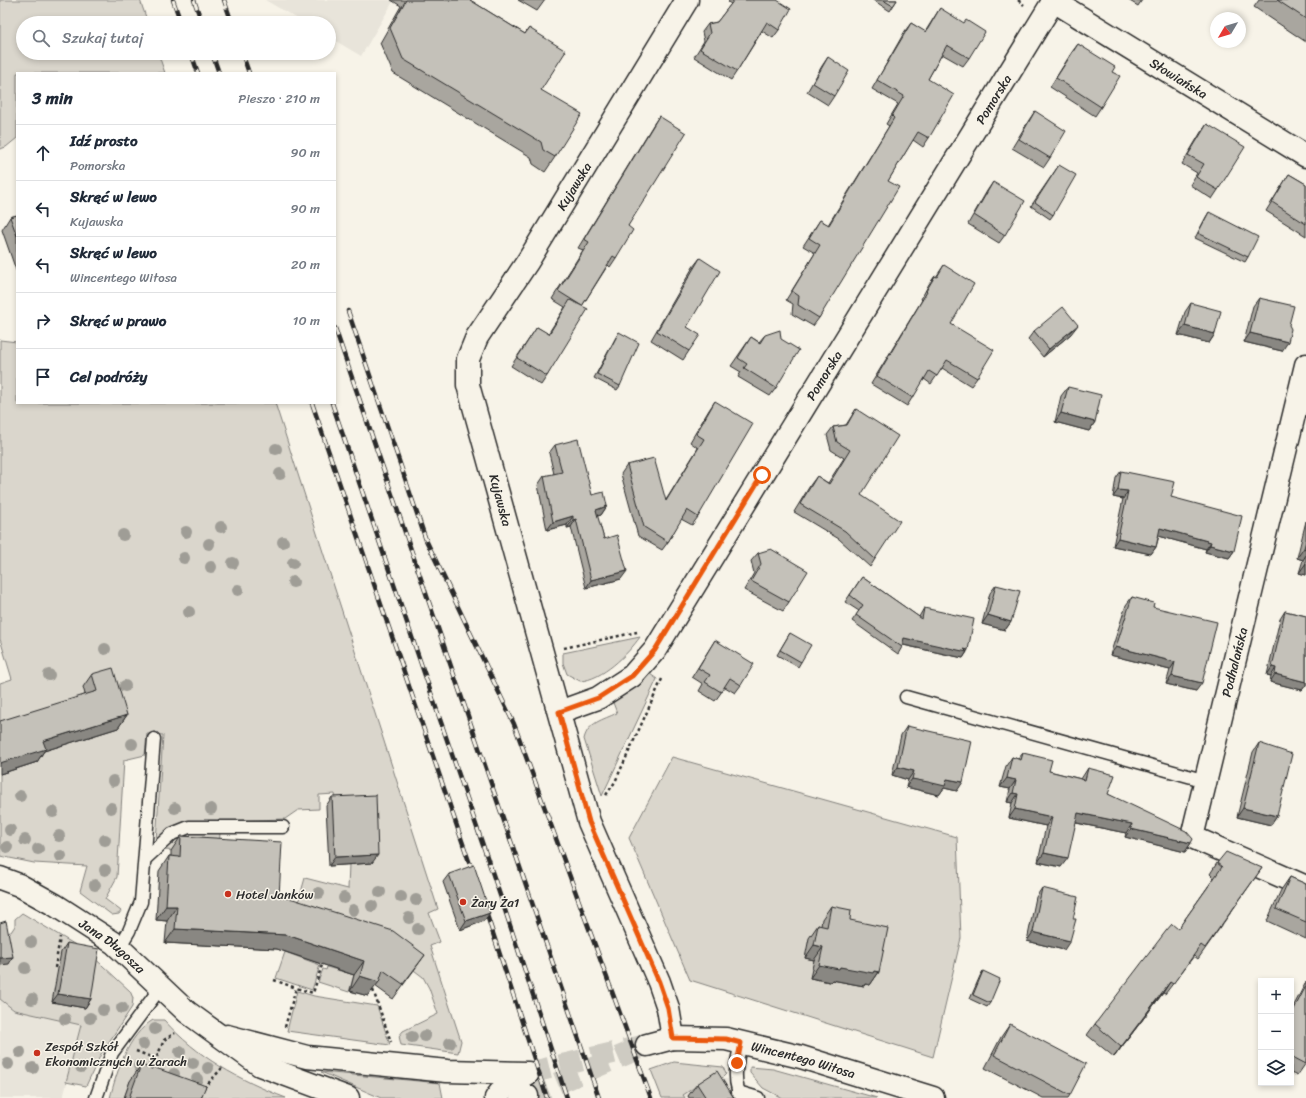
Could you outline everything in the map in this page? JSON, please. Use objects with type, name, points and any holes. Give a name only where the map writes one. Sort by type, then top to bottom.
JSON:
[{"type":"street","name":"Kujawska","points":[[673,1038],[668,1008],[659,982],[589,822],[468,385],[468,359],[477,337],[528,261],[687,0]]},
{"type":"street","name":"Pomorska","points":[[559,712],[598,698],[632,676],[655,650],[1053,0]]},
{"type":"street","name":"Słowiańska","points":[[1053,0],[1306,156]]},
{"type":"street","name":"Podhalańska","points":[[1306,365],[1192,837],[1306,887]]},
{"type":"street","name":"Jana Długosza","points":[[0,878],[19,885],[59,907],[119,948],[187,1012],[260,1065],[348,1098]]},
{"type":"street","name":"Jana Długosza","points":[[213,1032],[307,1057],[460,1072],[528,1073],[505,1086],[496,1098]]},
{"type":"street","name":"Wincentego Witosa","points":[[646,1045],[673,1038],[726,1039],[800,1057],[898,1093],[933,1098]]},
{"type":"street","name":"Jana Długosza","points":[[460,1072],[474,1080],[481,1087],[487,1098]]},
{"type":"lane","points":[[906,697],[1206,782]]},
{"type":"lane","points":[[119,948],[129,931],[141,902],[154,739]]},
{"type":"lane","points":[[145,859],[172,834],[189,827],[283,827]]},
{"type":"lane","points":[[96,1098],[112,1053],[161,987]]},
{"type":"lane","points":[[741,1043],[737,1063],[740,1095],[758,1098]]},
{"type":"path","points":[[563,649],[644,631]]},
{"type":"path","points":[[604,800],[615,782],[663,677],[655,650]]},
{"type":"path","points":[[55,968],[60,935]]},
{"type":"path","points":[[274,980],[313,993],[322,965]]},
{"type":"path","points":[[285,1028],[296,988]]},
{"type":"path","points":[[373,990],[392,1046]]},
{"type":"path","points":[[150,1077],[164,1040],[175,1033]]},
{"type":"path","points":[[128,1048],[156,1059]]},
{"type":"path","points":[[201,1090],[210,1084],[222,1068]]},
{"type":"shaded area","points":[[0,0],[140,0],[146,16],[16,16],[16,60],[160,60],[165,72],[16,72],[16,139],[6,147],[0,149]]},
{"type":"shaded area","points":[[265,0],[394,0],[361,56],[336,41],[336,16],[293,16]]},
{"type":"shaded area","points":[[0,340],[16,342],[16,404],[275,404],[438,909],[429,913],[440,942],[430,946],[461,1041],[458,1053],[401,1045],[399,1036],[403,1031],[438,1014],[429,988],[423,977],[382,946],[294,917],[305,878],[348,889],[349,864],[335,794],[319,795],[319,809],[298,810],[285,819],[186,822],[173,826],[156,841],[163,735],[147,734],[145,755],[124,760],[117,877],[105,899],[121,911],[119,914],[112,915],[80,891],[87,866],[34,863],[0,856],[0,774],[37,762],[34,754],[88,704],[0,731],[0,683],[12,679],[0,639]]},
{"type":"shaded area","points":[[640,637],[622,658],[597,676],[588,680],[580,681],[567,674],[563,663],[563,653]]},
{"type":"shaded area","points":[[650,674],[657,679],[602,796],[584,739],[586,733],[597,722],[617,713],[612,700],[641,683]]},
{"type":"shaded area","points":[[672,757],[957,837],[961,938],[933,1057],[690,980],[629,838]]},
{"type":"shaded area","points":[[202,831],[220,831],[219,853],[164,850],[181,836]]},
{"type":"shaded area","points":[[22,913],[89,953],[130,991],[133,998],[132,1007],[101,1054],[86,1086],[66,1082],[81,1025],[14,1010],[0,999],[0,924],[7,933],[11,932],[15,926],[15,919]]},
{"type":"shaded area","points":[[285,952],[320,965],[312,990],[276,978]]},
{"type":"shaded area","points":[[327,967],[354,975],[349,992],[318,982],[323,969],[326,970]]},
{"type":"shaded area","points":[[297,991],[314,996],[377,1006],[390,1045],[287,1031]]},
{"type":"shaded area","name":"Zespół Szkół Ekonomicznych w Żarach","points":[[0,999],[14,1010],[82,1025],[63,1098],[0,1098]]},
{"type":"shaded area","points":[[153,1020],[164,1020],[190,1045],[235,1075],[286,1098],[185,1098],[153,1083],[160,1062],[151,1057],[144,1080],[130,1081],[124,1098],[110,1098],[120,1065],[130,1044],[144,1027]]},
{"type":"shaded area","points":[[674,1062],[723,1067],[726,1074],[721,1079],[704,1081],[683,1095],[685,1098],[662,1098],[651,1070]]},
{"type":"shaded area","points":[[750,1067],[773,1069],[877,1098],[782,1098],[763,1088],[750,1073]]},
{"type":"shaded area","points":[[321,1072],[440,1083],[443,1098],[381,1098]]},
{"type":"shaded area","points":[[727,1079],[782,1098],[685,1098],[683,1095],[704,1081]]},
{"type":"building","points":[[406,0],[470,0],[525,34],[529,28],[566,51],[541,90],[582,114],[555,157],[543,150],[541,142],[403,59],[390,28]]},
{"type":"building","points":[[734,0],[777,0],[791,9],[779,30],[767,22],[737,71],[700,49],[710,33],[708,24],[717,22]]},
{"type":"building","points":[[883,0],[897,0],[893,6]]},
{"type":"building","points":[[1277,0],[1306,0],[1306,19]]},
{"type":"building","points":[[940,8],[964,23],[966,20],[985,32],[969,58],[947,45],[928,79],[954,95],[929,138],[918,132],[888,181],[899,187],[819,318],[798,305],[799,296],[792,291],[820,245],[809,238],[820,220],[829,225],[894,118],[892,116],[904,96],[877,80],[911,23],[926,32]]},
{"type":"building","points":[[1078,44],[1115,67],[1112,72],[1120,76],[1101,107],[1056,78]]},
{"type":"building","points":[[828,57],[849,71],[834,96],[813,83]]},
{"type":"building","points":[[1035,111],[1066,131],[1050,158],[1019,139]]},
{"type":"building","points":[[659,116],[686,133],[628,226],[633,230],[616,258],[613,256],[582,306],[558,291],[589,242],[584,239]]},
{"type":"building","points":[[1207,124],[1245,147],[1218,190],[1196,177],[1204,164],[1188,155]]},
{"type":"building","points":[[1059,165],[1076,175],[1053,215],[1035,202]]},
{"type":"building","points":[[1289,174],[1306,184],[1306,224],[1272,202]]},
{"type":"building","points":[[993,182],[1025,201],[1005,235],[974,215]]},
{"type":"building","points":[[1209,212],[1258,237],[1248,257],[1198,233]]},
{"type":"building","points":[[16,215],[16,233],[10,217]]},
{"type":"building","points":[[700,258],[720,271],[687,327],[700,335],[689,351],[657,331]]},
{"type":"building","points":[[944,265],[974,284],[951,324],[994,350],[977,378],[947,360],[937,376],[929,371],[913,398],[877,376],[935,276],[937,277]]},
{"type":"building","points":[[1259,298],[1294,306],[1289,325],[1291,329],[1288,342],[1250,333]]},
{"type":"building","points":[[570,300],[588,309],[547,376],[517,358],[537,327],[549,334]]},
{"type":"building","points":[[1191,303],[1221,311],[1215,334],[1185,326]]},
{"type":"building","points":[[1063,307],[1078,325],[1049,349],[1034,331]]},
{"type":"building","points":[[780,330],[781,339],[799,350],[776,388],[744,368],[747,364],[738,358],[751,337],[760,343],[765,335]]},
{"type":"building","points":[[619,332],[639,343],[620,386],[597,374]]},
{"type":"building","points":[[1068,387],[1101,395],[1095,422],[1061,413]]},
{"type":"building","points":[[715,401],[753,424],[698,517],[687,510],[668,542],[644,527],[627,465],[654,458],[666,501],[704,439],[696,434]]},
{"type":"building","points":[[856,409],[898,436],[861,495],[900,521],[875,559],[845,531],[800,504],[817,476],[829,484],[850,450],[837,442],[833,427],[847,425]]},
{"type":"building","points":[[578,439],[592,495],[604,492],[607,506],[596,510],[604,539],[617,535],[627,571],[591,580],[576,519],[573,520],[573,516],[553,522],[544,476],[562,472],[555,445]]},
{"type":"building","points":[[1121,471],[1175,482],[1171,497],[1242,516],[1234,551],[1210,545],[1211,542],[1160,528],[1156,547],[1118,538],[1128,491],[1118,490]]},
{"type":"building","points":[[771,549],[808,571],[789,602],[751,581],[761,564],[758,553]]},
{"type":"building","points":[[862,577],[922,619],[924,608],[974,619],[968,650],[964,649],[967,652],[904,638],[902,647],[856,615],[863,605],[850,595]]},
{"type":"building","points":[[996,585],[1020,591],[1011,622],[988,615]]},
{"type":"building","points":[[1132,597],[1154,603],[1153,607],[1217,622],[1202,683],[1172,676],[1175,662],[1116,647]]},
{"type":"building","points":[[1285,611],[1306,616],[1306,682],[1275,674],[1276,668],[1272,667]]},
{"type":"building","points":[[790,633],[811,645],[801,662],[780,650]]},
{"type":"building","points":[[715,640],[754,664],[741,685],[730,678],[721,692],[705,682],[710,675],[698,668]]},
{"type":"building","points":[[113,668],[127,715],[43,741],[46,749],[0,763],[0,721],[97,691],[92,674]]},
{"type":"building","points":[[907,726],[972,741],[963,782],[947,779],[945,786],[912,779],[914,771],[898,767]]},
{"type":"building","points":[[1259,743],[1292,754],[1277,816],[1243,808]]},
{"type":"building","points":[[1023,753],[1052,760],[1049,771],[1085,780],[1088,768],[1115,775],[1108,794],[1186,831],[1193,839],[1191,843],[1131,829],[1132,824],[1078,813],[1068,858],[1044,853],[1052,817],[1015,809],[1018,794],[1013,793],[1016,780],[1007,778],[1012,757],[1021,760]]},
{"type":"building","points":[[376,795],[378,855],[335,857],[332,797]]},
{"type":"building","points":[[181,836],[282,842],[279,897],[293,899],[393,931],[425,955],[403,984],[383,970],[379,982],[360,976],[364,961],[287,935],[175,929],[177,906],[166,906],[169,856],[180,857]]},
{"type":"building","points":[[1226,852],[1262,868],[1205,948],[1201,945],[1173,984],[1170,982],[1121,1047],[1095,1024],[1172,924],[1178,929],[1222,867],[1217,863]]},
{"type":"building","points":[[474,865],[490,913],[466,921],[449,874]]},
{"type":"building","points":[[1290,877],[1306,884],[1306,922],[1276,909]]},
{"type":"building","points":[[1042,888],[1078,897],[1073,919],[1076,919],[1070,941],[1033,932]]},
{"type":"building","points":[[831,906],[851,910],[850,920],[888,928],[879,972],[874,971],[873,973],[819,965],[823,947],[814,945],[818,925],[827,927]]},
{"type":"building","points":[[6,921],[13,957],[0,958],[0,923]]},
{"type":"building","points":[[67,943],[99,949],[91,999],[58,994]]},
{"type":"building","points":[[983,971],[1000,979],[990,1003],[973,995]]},
{"type":"building","points":[[1306,986],[1306,1064],[1294,1058],[1294,1009]]},
{"type":"building","points":[[1010,1024],[1086,1064],[1070,1095],[994,1055]]},
{"type":"building","points":[[141,1065],[152,1069],[153,1067],[206,1086],[201,1098],[129,1098]]},
{"type":"building","points":[[717,1071],[734,1098],[706,1098],[697,1084]]},
{"type":"tunnel","points":[[528,1073],[647,1045]]},
{"type":"tunnel","points":[[527,1096],[645,1046]]},
{"type":"railway","points":[[173,0],[179,16]]},
{"type":"railway","points":[[194,0],[200,16]]},
{"type":"railway","points":[[224,0],[230,16]]},
{"type":"railway","points":[[193,60],[198,72]]},
{"type":"railway","points":[[214,60],[219,72]]},
{"type":"railway","points":[[244,60],[249,72]]},
{"type":"railway","points":[[348,311],[426,540],[514,724],[651,1098]]},
{"type":"railway","points":[[336,331],[599,1098]]},
{"type":"railway","points":[[312,404],[474,876]]},
{"type":"railway","points":[[332,404],[502,901],[567,1098]]},
{"type":"railway","points":[[484,906],[547,1098]]},
{"type":"place","name":"Hotel Janków","points":[[228,894]]},
{"type":"place","name":"Żary Ża1","points":[[463,902]]},
{"type":"place","name":"Zespół Szkół Ekonomicznych w Żarach","points":[[37,1053]]},
{"type":"route","points":[[737,1063],[741,1043],[726,1039],[673,1038],[668,1008],[659,982],[589,822],[559,712],[598,698],[632,676],[655,650],[762,475]]}]
